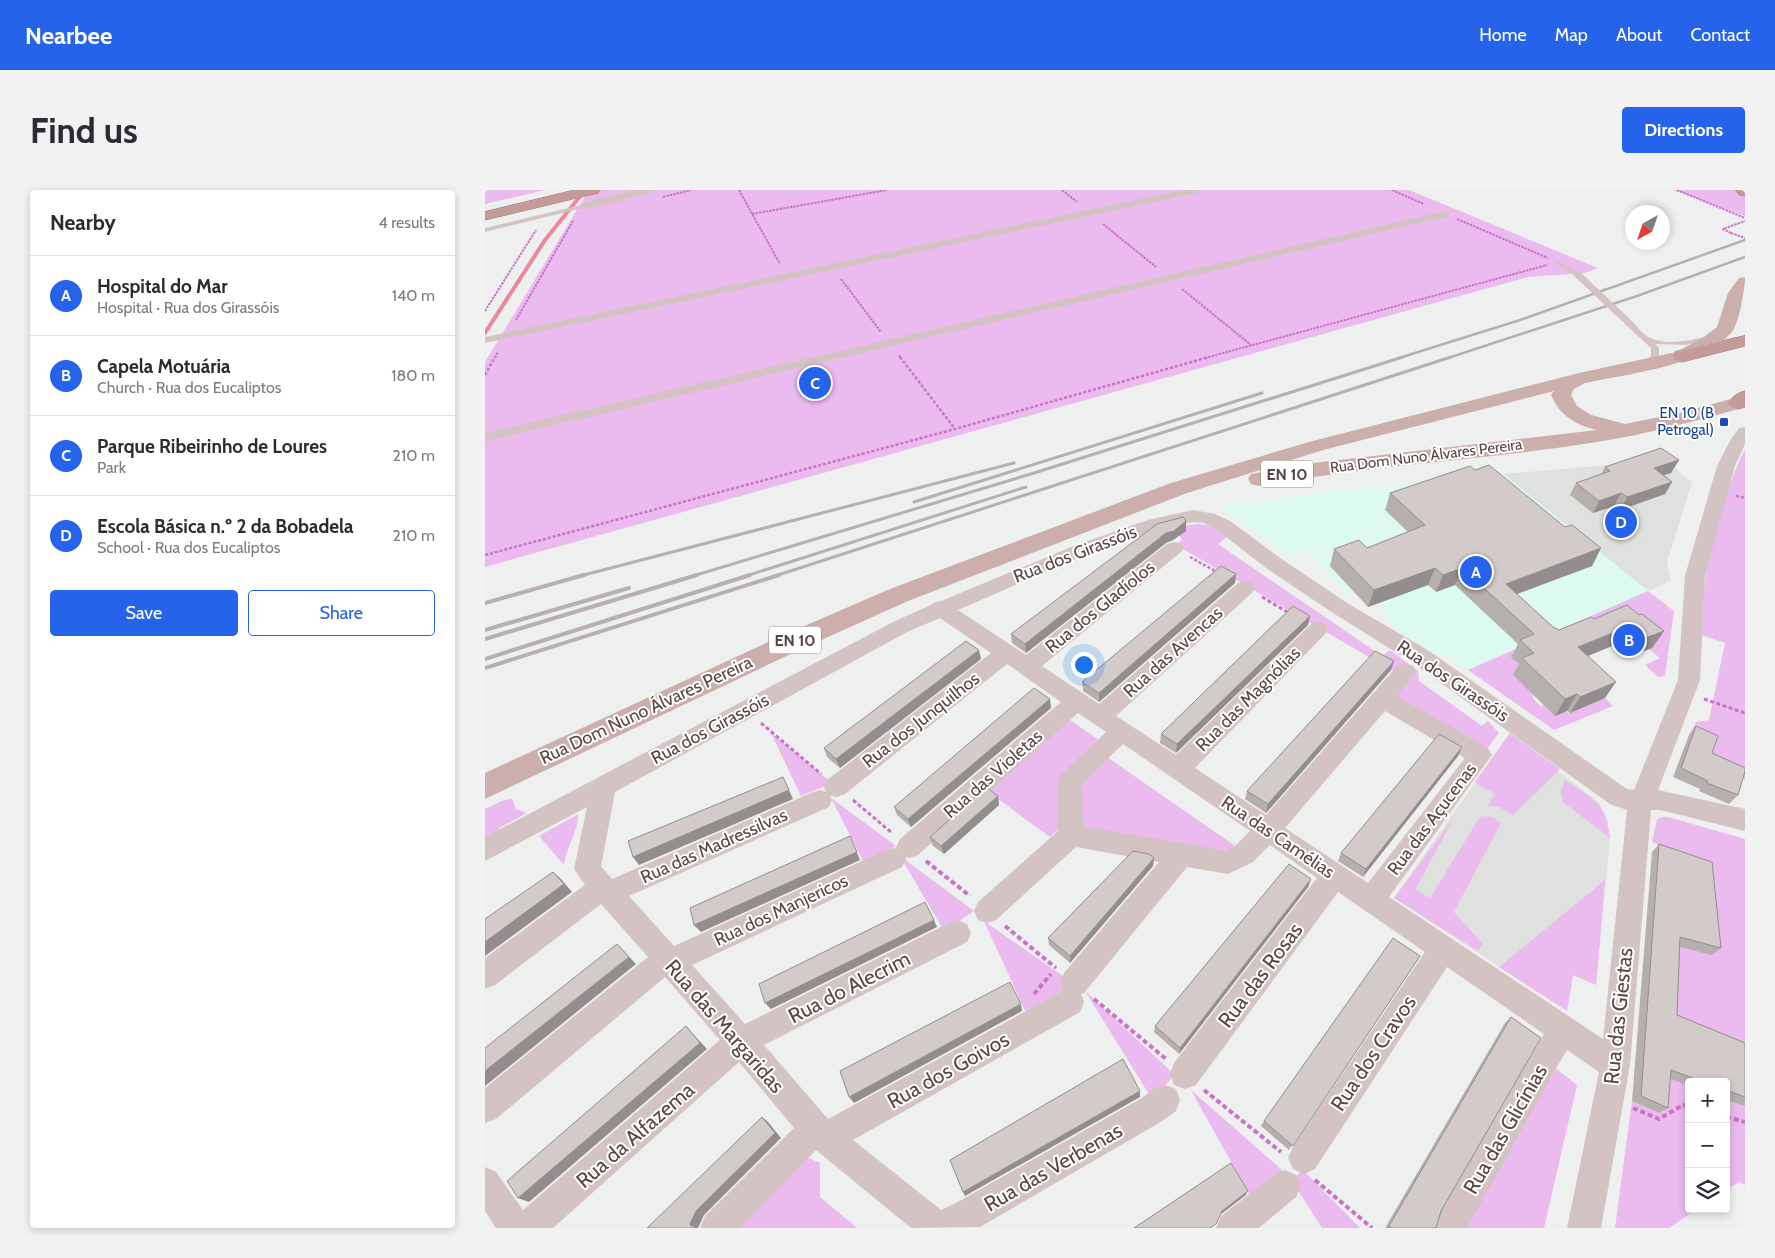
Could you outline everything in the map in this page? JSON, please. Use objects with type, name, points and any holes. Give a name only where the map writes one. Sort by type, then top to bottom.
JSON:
[{"type":"highway","points":[[485,209],[593,190]]},
{"type":"highway","points":[[485,216],[564,194]]},
{"type":"highway","name":"EN 10","points":[[1682,356],[1745,341]]},
{"type":"main road","points":[[1718,335],[1725,329],[1736,294],[1745,282]]},
{"type":"main road","name":"EN 10","points":[[1682,356],[1718,335]]},
{"type":"main road","name":"Rua Dom Nuno Álvares Pereira","points":[[485,787],[788,644],[899,595],[1203,479],[1316,446],[1579,379],[1682,356]]},
{"type":"main road","name":"EN 10","points":[[1579,379],[1567,386],[1561,395],[1564,405],[1579,417],[1601,425],[1632,430]]},
{"type":"main road","name":"Rua Dom Nuno Álvares Pereira","points":[[1115,514],[1249,481],[1313,469],[1598,436],[1632,430],[1743,400]]},
{"type":"street","points":[[487,339],[1196,190]]},
{"type":"street","points":[[589,205],[652,195]]},
{"type":"street","points":[[485,436],[1446,214]]},
{"type":"street","name":"Rua das Giestas","points":[[1584,1228],[1615,1065],[1639,808],[1689,680],[1695,576],[1726,466],[1737,443],[1745,432]]},
{"type":"street","name":"Rua dos Girassóis","points":[[485,850],[900,626],[1083,549],[1140,528],[1186,517],[1208,518],[1223,525],[1273,563],[1340,608],[1421,657],[1619,797],[1641,802],[1651,799],[1660,800],[1745,820]]},
{"type":"street","name":"Rua dos Gladíolos","points":[[1016,660],[1174,548]]},
{"type":"street","name":"Rua das Avencas","points":[[1100,717],[1245,588]]},
{"type":"street","name":"Rua das Camélias","points":[[940,608],[1615,1065]]},
{"type":"street","name":"Rua das Magnólias","points":[[1178,769],[1318,629]]},
{"type":"street","name":"Rua dos Junquilhos","points":[[828,794],[1016,660]]},
{"type":"street","points":[[1071,835],[1228,863],[1244,854],[1268,830],[1405,672]]},
{"type":"street","name":"Rua das Açucenas","points":[[1371,900],[1479,755],[1383,699]]},
{"type":"street","name":"Rua das Violetas","points":[[901,853],[1077,701]]},
{"type":"street","points":[[987,911],[1071,835],[1070,781],[1122,731]]},
{"type":"street","name":"Rua das Margaridas","points":[[604,786],[587,869],[821,1133],[937,1228]]},
{"type":"street","name":"Rua das Madressilvas","points":[[485,975],[605,890],[828,794]]},
{"type":"street","name":"Rua dos Manjericos","points":[[485,1108],[668,960],[901,853]]},
{"type":"street","points":[[1072,992],[1181,855]]},
{"type":"street","name":"Rua das Rosas","points":[[1185,1074],[1335,876]]},
{"type":"street","name":"Rua do Alecrim","points":[[741,1042],[957,933]]},
{"type":"street","name":"Rua dos Cravos","points":[[1233,1228],[1297,1170],[1443,949]]},
{"type":"street","name":"Rua dos Goivos","points":[[717,1228],[821,1133],[855,1123],[1072,992]]},
{"type":"street","name":"Rua das Glicínias","points":[[1449,1228],[1544,1059],[1563,1031]]},
{"type":"street","name":"Rua da Alfazema","points":[[528,1228],[741,1042]]},
{"type":"street","name":"Rua das Verbenas","points":[[937,1228],[968,1215],[1153,1109],[1165,1100]]},
{"type":"lane","points":[[485,230],[589,205]]},
{"type":"lane","points":[[1558,263],[1577,274],[1646,338],[1655,348],[1655,355],[1650,363]]},
{"type":"lane","points":[[1646,338],[1668,344],[1687,343],[1718,335]]},
{"type":"path","points":[[652,195],[691,190]]},
{"type":"path","points":[[739,190],[786,276]]},
{"type":"path","points":[[752,214],[887,190]]},
{"type":"path","points":[[1392,190],[1558,263]]},
{"type":"path","points":[[1677,190],[1745,219]]},
{"type":"path","points":[[1745,219],[1723,230],[1745,238]]},
{"type":"path","points":[[485,375],[574,220]]},
{"type":"path","points":[[485,311],[537,229],[529,231]]},
{"type":"path","points":[[485,555],[955,429],[1279,337],[1558,263]]},
{"type":"path","points":[[1684,693],[1745,713]]},
{"type":"path","points":[[746,709],[828,794],[901,853],[987,911],[1072,992],[1185,1074],[1297,1170],[1372,1228]]},
{"type":"path","points":[[1659,1119],[1683,1105],[1685,1106]]},
{"type":"path","points":[[1730,1118],[1745,1122]]},
{"type":"shaded area","points":[[485,190],[545,190],[485,204]]},
{"type":"shaded area","points":[[589,190],[1409,190],[1598,268],[1585,273],[1528,277],[485,567],[485,362]]},
{"type":"shaded area","points":[[1673,190],[1745,190],[1745,216]]},
{"type":"shaded area","points":[[1745,449],[1745,780],[1704,762],[1689,735],[1696,722],[1709,720],[1725,643],[1702,635],[1705,581],[1720,514]]},
{"type":"shaded area","points":[[1651,451],[1680,471],[1678,472],[1692,482],[1667,563],[1671,581],[1648,591],[1503,474],[1610,465]]},
{"type":"shaded area","points":[[1503,474],[1648,591],[1468,670],[1449,657],[1427,650],[1391,625],[1382,602],[1368,607],[1350,588],[1344,590],[1307,550],[1289,556],[1221,508],[1292,496]]},
{"type":"shaded area","points":[[1196,524],[1211,525],[1228,536],[1218,544],[1382,656],[1390,650],[1418,671],[1419,681],[1482,726],[1488,721],[1499,733],[1486,750],[1385,691],[1393,671],[1176,545],[1182,539],[1176,532],[1184,526]]},
{"type":"shaded area","points":[[1648,591],[1674,611],[1665,676],[1658,677],[1645,665],[1660,658],[1631,631],[1512,657],[1525,670],[1534,695],[1532,697],[1540,706],[1544,705],[1570,713],[1605,698],[1613,706],[1554,730],[1468,670]]},
{"type":"shaded area","points":[[1067,718],[1099,740],[1059,779],[1059,829],[1050,837],[983,788]]},
{"type":"shaded area","points":[[771,733],[832,783],[801,796]]},
{"type":"shaded area","points":[[1510,733],[1599,803],[1607,819],[1610,838],[1596,985],[1573,975],[1567,1011],[1394,898]]},
{"type":"shaded area","points":[[1510,733],[1560,769],[1513,815],[1499,807],[1488,806],[1495,794],[1475,782]]},
{"type":"shaded area","points":[[1104,755],[1241,850],[1228,859],[1074,832],[1074,783]]},
{"type":"shaded area","points":[[1565,780],[1597,802],[1605,816],[1610,838],[1563,802],[1561,791]]},
{"type":"shaded area","points":[[831,798],[896,846],[864,863]]},
{"type":"shaded area","points":[[512,799],[516,809],[527,813],[499,828],[500,836],[485,843],[485,809],[504,800]]},
{"type":"shaded area","points":[[578,814],[577,827],[564,865],[539,836]]},
{"type":"shaded area","points":[[1480,817],[1492,817],[1501,823],[1454,912],[1483,944],[1478,951],[1394,898],[1453,819],[1415,890],[1430,898]]},
{"type":"shaded area","points":[[1668,817],[1745,839],[1745,1053],[1668,1021],[1665,847],[1652,842],[1657,819]]},
{"type":"shaded area","points":[[900,856],[974,911],[944,931]]},
{"type":"shaded area","points":[[1605,880],[1596,985],[1573,975],[1567,1011],[1499,967]]},
{"type":"shaded area","points":[[984,921],[1083,990],[1027,1015]]},
{"type":"shaded area","points":[[1085,991],[1175,1075],[1152,1099]]},
{"type":"shaded area","points":[[1544,1059],[1577,1085],[1544,1228],[1448,1228]]},
{"type":"shaded area","points":[[1661,1076],[1685,1085],[1685,1213],[1691,1213],[1669,1228],[1615,1228],[1632,1101],[1659,1113]]},
{"type":"shaded area","points":[[1191,1090],[1283,1171],[1253,1201]]},
{"type":"shaded area","points":[[1730,1101],[1745,1106],[1745,1185],[1739,1182],[1730,1188]]},
{"type":"shaded area","points":[[804,1156],[820,1163],[820,1197],[857,1228],[730,1228]]},
{"type":"shaded area","points":[[1303,1170],[1360,1228],[1322,1228],[1297,1189],[1285,1186]]},
{"type":"building","points":[[1661,448],[1679,460],[1654,468],[1672,482],[1627,497],[1621,493],[1599,501],[1576,483],[1610,471],[1605,467]]},
{"type":"building","points":[[1489,465],[1565,527],[1572,525],[1601,548],[1506,584],[1553,627],[1559,630],[1591,617],[1594,619],[1627,605],[1664,631],[1645,638],[1630,626],[1578,647],[1616,682],[1580,697],[1577,694],[1565,699],[1522,658],[1534,653],[1520,640],[1534,634],[1462,568],[1443,575],[1435,568],[1374,590],[1334,549],[1359,540],[1367,548],[1425,525],[1390,493],[1470,466],[1475,470]]},
{"type":"building","points":[[1183,517],[1186,521],[1174,531],[1166,533],[1025,644],[1011,634],[1157,524]]},
{"type":"building","points":[[1221,566],[1236,574],[1099,693],[1082,682]]},
{"type":"building","points":[[1293,606],[1310,616],[1177,744],[1161,734]]},
{"type":"building","points":[[966,641],[979,650],[836,759],[824,748]]},
{"type":"building","points":[[1375,651],[1394,661],[1268,804],[1247,791]]},
{"type":"building","points":[[1034,688],[1050,699],[908,819],[894,807]]},
{"type":"building","points":[[1696,726],[1718,736],[1712,753],[1745,768],[1738,795],[1707,783],[1708,781],[1681,768]]},
{"type":"building","points":[[1439,734],[1462,747],[1366,869],[1341,853]]},
{"type":"building","points":[[783,777],[789,790],[633,857],[628,841]]},
{"type":"building","points":[[986,787],[998,796],[941,846],[930,837]]},
{"type":"building","points":[[850,836],[857,852],[694,925],[690,908]]},
{"type":"building","points":[[1659,844],[1712,862],[1721,948],[1680,937],[1677,1015],[1745,1043],[1745,1097],[1730,1091],[1730,1078],[1692,1078],[1671,1070],[1668,1108],[1641,1096]]},
{"type":"building","points":[[1133,851],[1149,854],[1154,858],[1070,956],[1048,938]]},
{"type":"building","points":[[1289,864],[1311,879],[1180,1048],[1155,1026]]},
{"type":"building","points":[[553,872],[564,884],[485,942],[485,919]]},
{"type":"building","points":[[925,902],[934,920],[765,1003],[759,984]]},
{"type":"building","points":[[1393,938],[1420,956],[1293,1146],[1264,1121]]},
{"type":"building","points":[[617,944],[629,957],[485,1071],[485,1048]]},
{"type":"building","points":[[1010,982],[1021,1004],[849,1097],[840,1071]]},
{"type":"building","points":[[1511,1017],[1541,1038],[1441,1211],[1436,1228],[1391,1228],[1389,1226]]},
{"type":"building","points":[[686,1026],[700,1043],[518,1198],[507,1181]]},
{"type":"building","points":[[1123,1059],[1140,1091],[963,1192],[950,1160]]},
{"type":"building","points":[[762,1117],[775,1133],[696,1211],[690,1224],[695,1226],[693,1228],[647,1228]]},
{"type":"building","points":[[1231,1163],[1248,1191],[1222,1211],[1216,1224],[1210,1228],[1134,1228]]},
{"type":"waterway","points":[[485,333],[545,240],[585,190]]},
{"type":"railway","points":[[1399,358],[1520,320],[1745,240]]},
{"type":"railway","points":[[1448,358],[1637,296],[1745,257]]},
{"type":"railway","points":[[693,576],[1034,473],[1403,357]]},
{"type":"railway","points":[[775,576],[1451,357]]},
{"type":"railway","points":[[914,502],[1262,393]]},
{"type":"railway","points":[[580,576],[1014,463]]},
{"type":"railway","points":[[746,576],[1026,487]]},
{"type":"railway","points":[[485,603],[584,575]]},
{"type":"railway","points":[[485,639],[697,575]]},
{"type":"railway","points":[[485,659],[750,575]]},
{"type":"railway","points":[[485,668],[779,575]]},
{"type":"railway","points":[[485,630],[629,588]]},
{"type":"place","name":"Parque Ribeirinho de Loures","points":[[815,383]]},
{"type":"place","name":"EN 10 (B Petrogal)","points":[[1724,422]]},
{"type":"place","name":"Escola Básica n.º 2 da Bobadela","points":[[1621,522]]},
{"type":"place","name":"Hospital do Mar","points":[[1476,572]]},
{"type":"place","name":"Capela Motuária","points":[[1629,640]]}]
